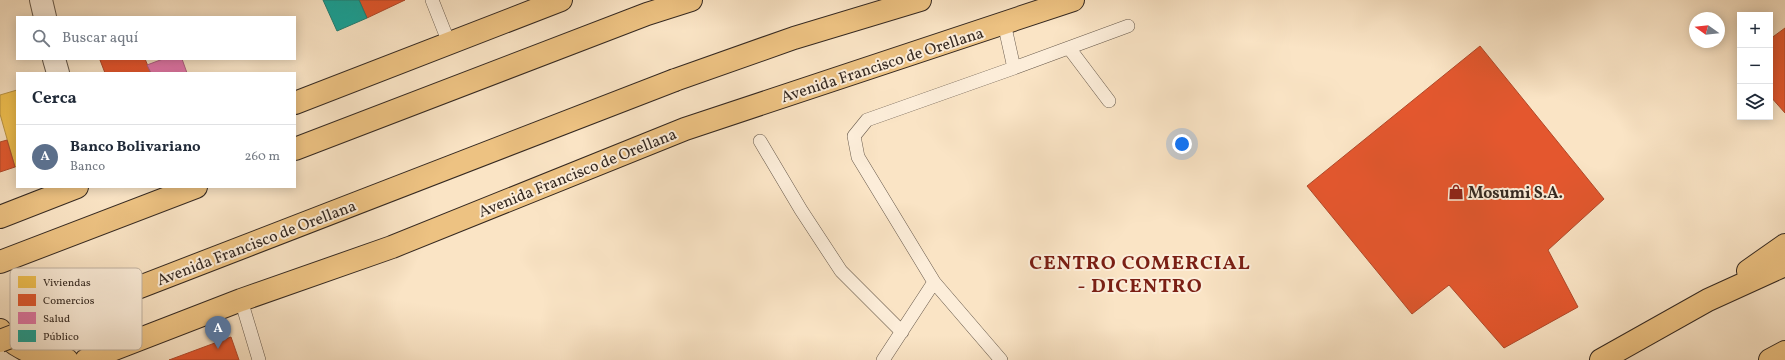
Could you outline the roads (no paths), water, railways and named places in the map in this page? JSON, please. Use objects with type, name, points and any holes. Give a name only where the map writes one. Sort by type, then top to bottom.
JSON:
[{"type":"main road","points":[[296,149],[647,14],[691,0]]},
{"type":"main road","name":"Avenida Francisco de Orellana","points":[[142,286],[675,80],[794,38],[920,0]]},
{"type":"main road","name":"Avenida Francisco de Orellana","points":[[142,338],[241,300],[392,247],[685,129],[1073,0]]},
{"type":"main road","points":[[296,102],[555,1]]},
{"type":"main road","points":[[0,217],[74,188]]},
{"type":"main road","points":[[0,262],[193,188]]},
{"type":"main road","points":[[0,234],[7,224],[28,206]]},
{"type":"main road","points":[[1708,300],[1785,245]]},
{"type":"main road","points":[[1601,360],[1708,300],[1785,265]]},
{"type":"main road","points":[[0,330],[10,339]]},
{"type":"main road","name":"Avenida Francisco de Orellana","points":[[0,341],[10,337]]},
{"type":"main road","points":[[26,350],[40,356],[67,360]]},
{"type":"main road","name":"Avenida Francisco de Orellana","points":[[86,360],[112,350]]},
{"type":"main road","points":[[1770,360],[1785,352]]},
{"type":"street","points":[[41,0],[45,16]]},
{"type":"street","points":[[54,60],[58,72]]},
{"type":"lane","points":[[432,0],[449,43]]},
{"type":"lane","points":[[1004,23],[1014,68]]},
{"type":"lane","points":[[1002,360],[934,282],[858,157],[854,136],[867,120],[1128,26]]},
{"type":"lane","points":[[1069,48],[1109,101]]},
{"type":"lane","points":[[760,141],[800,210],[841,271],[902,332]]},
{"type":"lane","points":[[883,360],[934,282]]},
{"type":"lane","points":[[241,300],[260,360]]},
{"type":"place","name":"Mosumi S.A.","points":[[1456,192]]},
{"type":"place","name":"Banco Bolivariano","points":[[218,349]]},
{"type":"district","name":"CENTRO COMERCIAL - DICENTRO","points":[[1140,274]]}]
